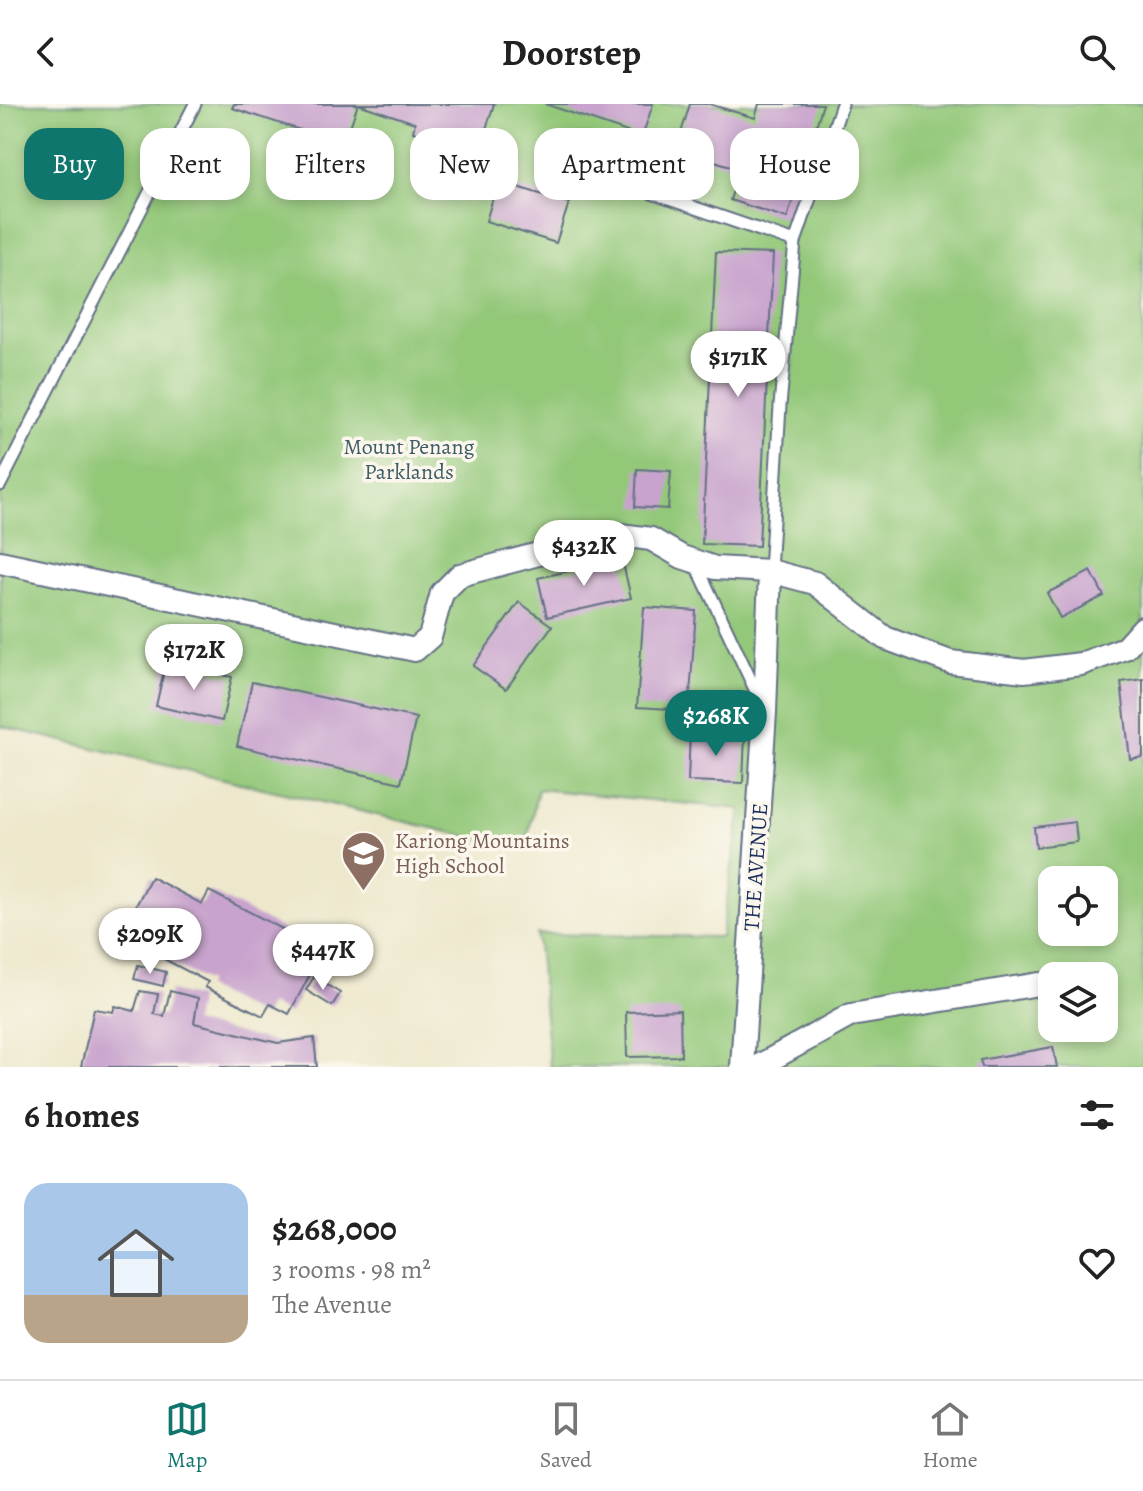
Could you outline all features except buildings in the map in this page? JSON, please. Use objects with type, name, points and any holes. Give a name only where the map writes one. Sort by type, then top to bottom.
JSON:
[{"type":"street","points":[[0,562],[415,650],[430,637],[442,593],[460,575],[613,534],[651,539],[715,568],[770,571],[815,583],[885,638],[950,662],[1024,671],[1081,664],[1125,648],[1143,628]]},
{"type":"street","name":"THE AVENUE","points":[[742,1067],[765,712],[770,571]]},
{"type":"street","points":[[757,1067],[851,1015],[1038,984]]},
{"type":"lane","points":[[0,485],[195,104]]},
{"type":"lane","points":[[770,571],[780,406],[795,242],[842,104]]},
{"type":"lane","points":[[672,200],[795,242]]},
{"type":"lane","points":[[694,561],[765,712]]},
{"type":"green space","name":"Mount Penang Parklands","points":[[0,104],[1143,104],[1143,1067],[550,1067],[537,934],[721,937],[741,809],[538,789],[525,850],[0,726]]},
{"type":"place","name":"Kariong Mountains High School","points":[[364,892]]}]
